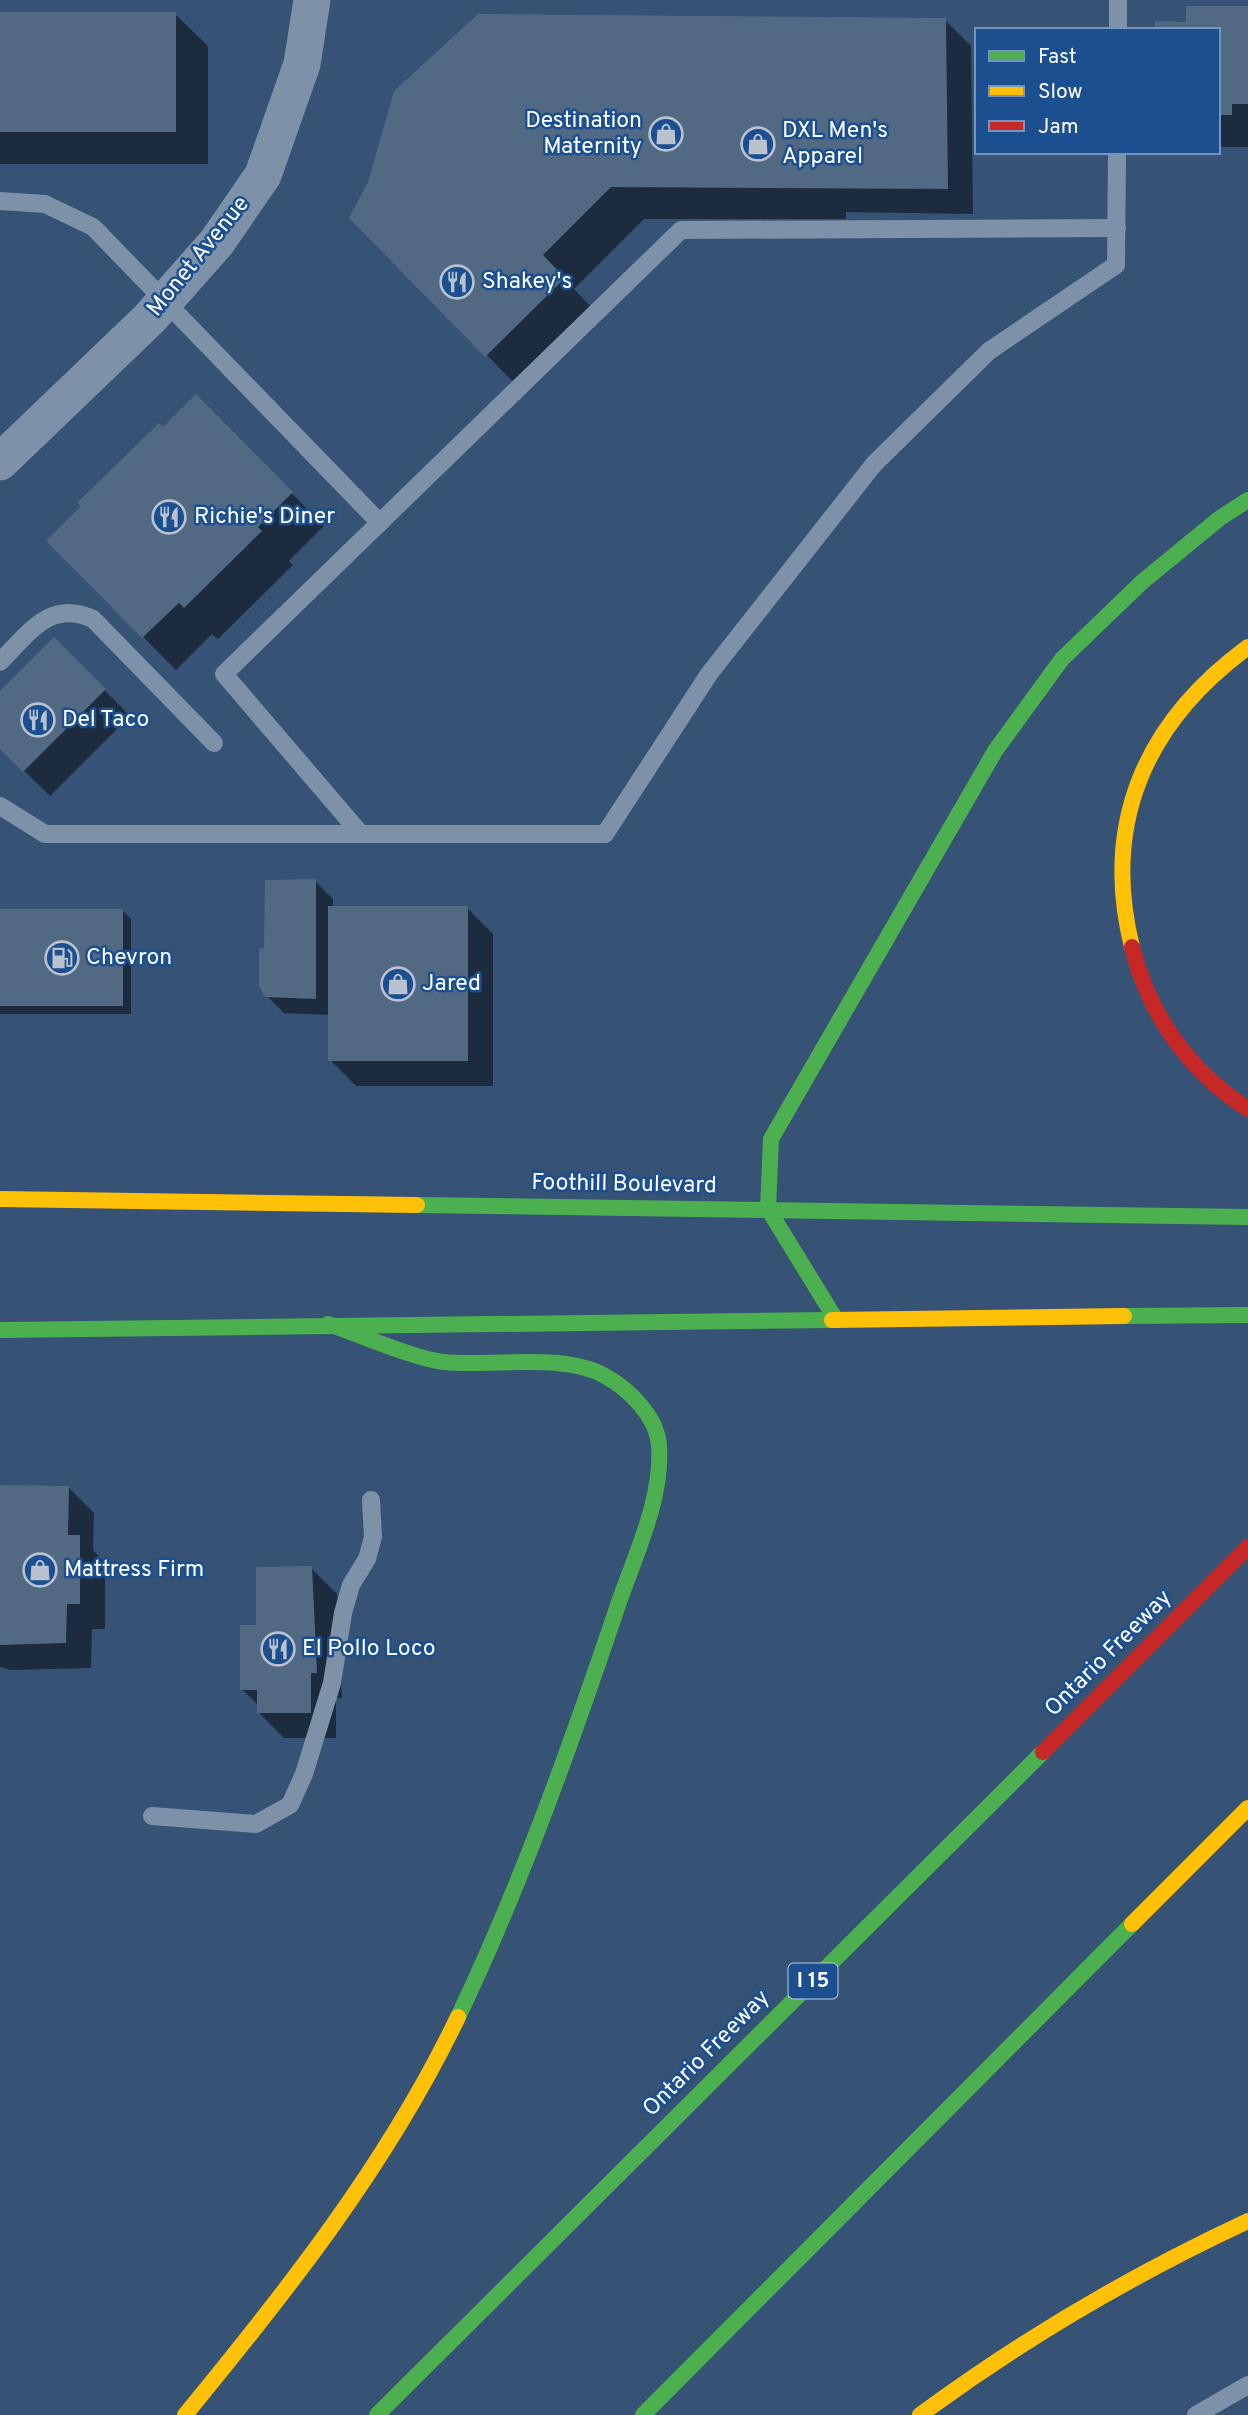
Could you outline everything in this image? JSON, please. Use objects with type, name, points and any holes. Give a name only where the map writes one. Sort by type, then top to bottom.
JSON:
[{"type":"main road","points":[[835,1318],[768,1209],[771,1139],[995,751],[1062,659],[1142,582],[1220,518],[1248,500]]},
{"type":"main road","points":[[1248,647],[1221,665],[1178,710],[1152,754],[1131,801],[1123,857],[1126,910],[1139,974],[1177,1047],[1248,1108]]},
{"type":"main road","name":"Foothill Boulevard","points":[[0,1199],[1248,1217]]},
{"type":"main road","points":[[0,1330],[1248,1315]]},
{"type":"main road","points":[[185,2415],[251,2337],[323,2242],[387,2146],[437,2057],[482,1968],[551,1801],[657,1490],[659,1443],[647,1415],[629,1394],[605,1376],[576,1365],[441,1362],[328,1324]]},
{"type":"main road","name":"Ontario Freeway","points":[[377,2415],[1248,1547]]},
{"type":"main road","points":[[643,2415],[1248,1808]]},
{"type":"main road","points":[[920,2415],[992,2361],[1186,2249],[1248,2221]]},
{"type":"street","name":"Monet Avenue","points":[[0,462],[149,320],[217,242],[263,175],[302,64],[312,0]]},
{"type":"lane","points":[[1118,0],[1118,28]]},
{"type":"lane","points":[[0,806],[44,834],[605,834],[709,674],[873,464],[989,351],[1116,265],[1117,154]]},
{"type":"lane","points":[[0,201],[44,204],[93,227],[380,523]]},
{"type":"lane","points":[[360,833],[224,674],[681,230],[1117,228]]},
{"type":"lane","points":[[0,662],[49,616],[65,611],[81,614],[93,619],[214,743]]},
{"type":"lane","points":[[152,1816],[256,1824],[290,1805],[304,1774],[332,1683],[345,1604],[351,1585],[367,1559],[373,1537],[371,1500]]},
{"type":"lane","points":[[1196,2415],[1248,2385]]},
{"type":"building","points":[[1186,6],[1248,6],[1248,104],[1232,104],[1232,115],[1220,115],[1220,28],[1155,28],[1155,21],[1186,22]]},
{"type":"building","points":[[0,12],[176,12],[176,132],[0,132]]},
{"type":"building","points":[[478,14],[946,18],[948,189],[611,187],[543,255],[565,278],[485,357],[349,218],[368,182],[394,91]]},
{"type":"building","name":"Richie's Diner","points":[[196,394],[293,492],[258,527],[262,531],[184,608],[179,603],[142,638],[46,541],[81,506],[77,503],[159,423],[163,427]]},
{"type":"building","name":"Del Taco","points":[[54,637],[106,689],[23,772],[0,749],[0,691]]},
{"type":"building","points":[[316,879],[316,999],[265,997],[259,986],[259,949],[264,948],[265,880]]},
{"type":"building","name":"Jared","points":[[328,906],[468,906],[468,1061],[328,1061]]},
{"type":"building","name":"Chevron","points":[[0,909],[123,909],[123,1006],[0,1006]]},
{"type":"building","name":"Mattress Firm","points":[[0,1485],[69,1486],[68,1535],[80,1535],[80,1604],[67,1604],[66,1643],[0,1645]]},
{"type":"building","name":"El Pollo Loco","points":[[312,1566],[317,1673],[311,1673],[311,1713],[257,1713],[257,1690],[240,1690],[240,1625],[256,1625],[256,1567]]},
{"type":"traffic: fast","points":[[835,1318],[768,1209],[771,1139],[995,751],[1062,659],[1142,582],[1220,518],[1248,500]]},
{"type":"traffic: fast","points":[[417,1205],[1248,1217]]},
{"type":"traffic: fast","points":[[1124,1316],[1248,1315]]},
{"type":"traffic: fast","points":[[0,1330],[832,1320]]},
{"type":"traffic: fast","points":[[328,1324],[432,1360],[463,1363],[548,1362],[588,1369],[605,1376],[632,1396],[653,1424],[659,1445],[657,1486],[646,1528],[544,1815],[503,1917],[458,2017]]},
{"type":"traffic: fast","points":[[377,2415],[1043,1752]]},
{"type":"traffic: fast","points":[[643,2415],[1132,1924]]},
{"type":"traffic: slow","points":[[1132,947],[1124,901],[1123,858],[1128,817],[1140,778],[1158,742],[1182,708],[1212,676],[1248,647]]},
{"type":"traffic: slow","points":[[0,1199],[417,1205]]},
{"type":"traffic: slow","points":[[832,1320],[1124,1316]]},
{"type":"traffic: slow","points":[[1132,1924],[1248,1808]]},
{"type":"traffic: slow","points":[[185,2415],[261,2321],[334,2224],[400,2123],[458,2017]]},
{"type":"traffic: slow","points":[[920,2415],[1038,2334],[1162,2263],[1248,2221]]},
{"type":"traffic: jam","points":[[1132,947],[1149,996],[1174,1039],[1207,1077],[1248,1109]]},
{"type":"traffic: jam","points":[[1043,1752],[1248,1547]]},
{"type":"place","name":"Destination Maternity","points":[[666,134]]},
{"type":"place","name":"DXL Men's Apparel","points":[[758,144]]},
{"type":"place","name":"Shakey's","points":[[457,282]]},
{"type":"place","name":"Richie's Diner","points":[[169,517]]},
{"type":"place","name":"Del Taco","points":[[38,720]]},
{"type":"place","name":"Chevron","points":[[62,958]]},
{"type":"place","name":"Jared","points":[[398,984]]},
{"type":"place","name":"Mattress Firm","points":[[40,1570]]},
{"type":"place","name":"El Pollo Loco","points":[[278,1649]]}]
